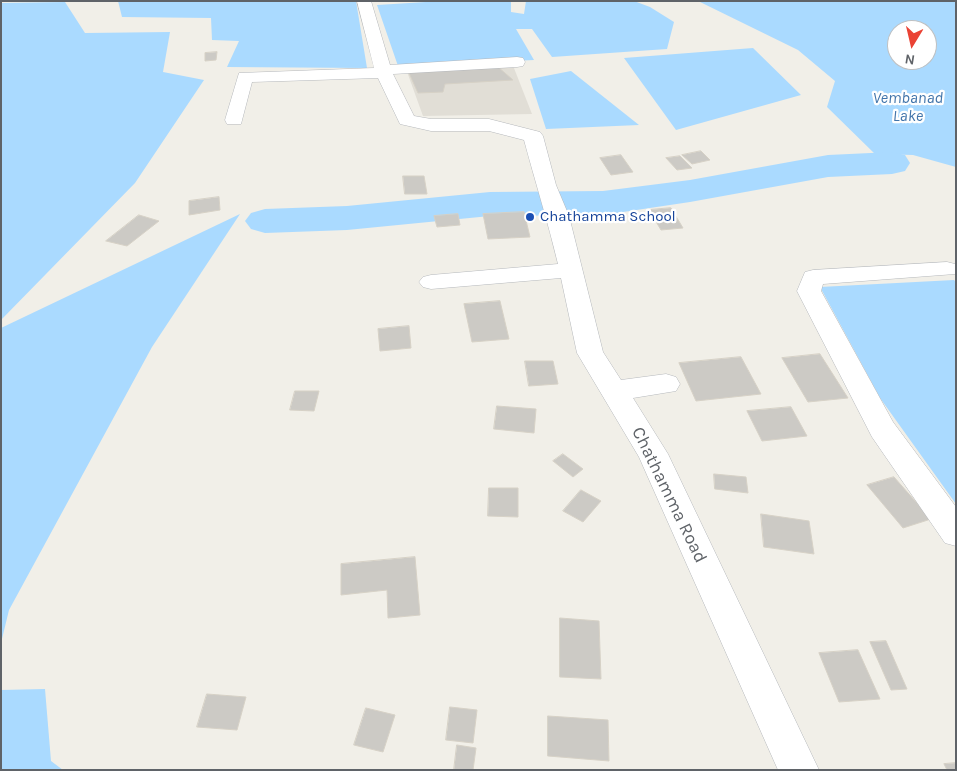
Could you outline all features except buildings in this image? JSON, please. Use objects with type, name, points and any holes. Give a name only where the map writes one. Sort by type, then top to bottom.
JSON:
[{"type":"street","points":[[364,1],[384,72]]},
{"type":"street","points":[[234,120],[245,77],[384,72],[517,62]]},
{"type":"street","name":"Chathamma Road","points":[[384,72],[407,120],[431,124],[489,125],[533,136],[546,185],[558,216],[590,353],[653,454],[799,770]]},
{"type":"street","points":[[947,269],[814,276],[809,291],[882,429],[956,533]]},
{"type":"street","points":[[431,282],[571,270]]},
{"type":"street","points":[[614,391],[666,384]]},
{"type":"shaded area","points":[[512,63],[532,114],[423,116],[406,69]]},
{"type":"water","points":[[118,1],[356,1],[367,68],[227,67],[239,41],[212,40],[211,18],[122,17]]},
{"type":"water","points":[[442,1],[511,1],[511,12],[524,14],[526,1],[634,1],[650,7],[674,22],[667,49],[552,57],[532,29],[516,29],[534,60],[398,66],[377,5]]},
{"type":"water","name":"Vembanad Lake","points":[[698,1],[956,1],[956,167],[913,155],[875,154],[827,107],[835,81],[798,50]]},
{"type":"water","points":[[65,2],[85,33],[170,32],[163,72],[204,80],[135,183],[1,320],[1,3]]},
{"type":"water","points":[[753,48],[801,95],[676,130],[624,58]]},
{"type":"water","points":[[571,71],[639,125],[546,129],[530,79]]},
{"type":"water","points":[[240,214],[152,347],[9,610],[1,643],[1,328]]},
{"type":"water","points":[[954,280],[956,282],[956,504],[880,398],[820,287]]},
{"type":"water","points":[[45,689],[51,761],[63,770],[1,770],[1,690]]},
{"type":"waterway","points":[[265,221],[347,218],[490,204],[603,203],[690,191],[828,166],[892,163]]},
{"type":"place","name":"Chathamma School","points":[[530,217]]}]
